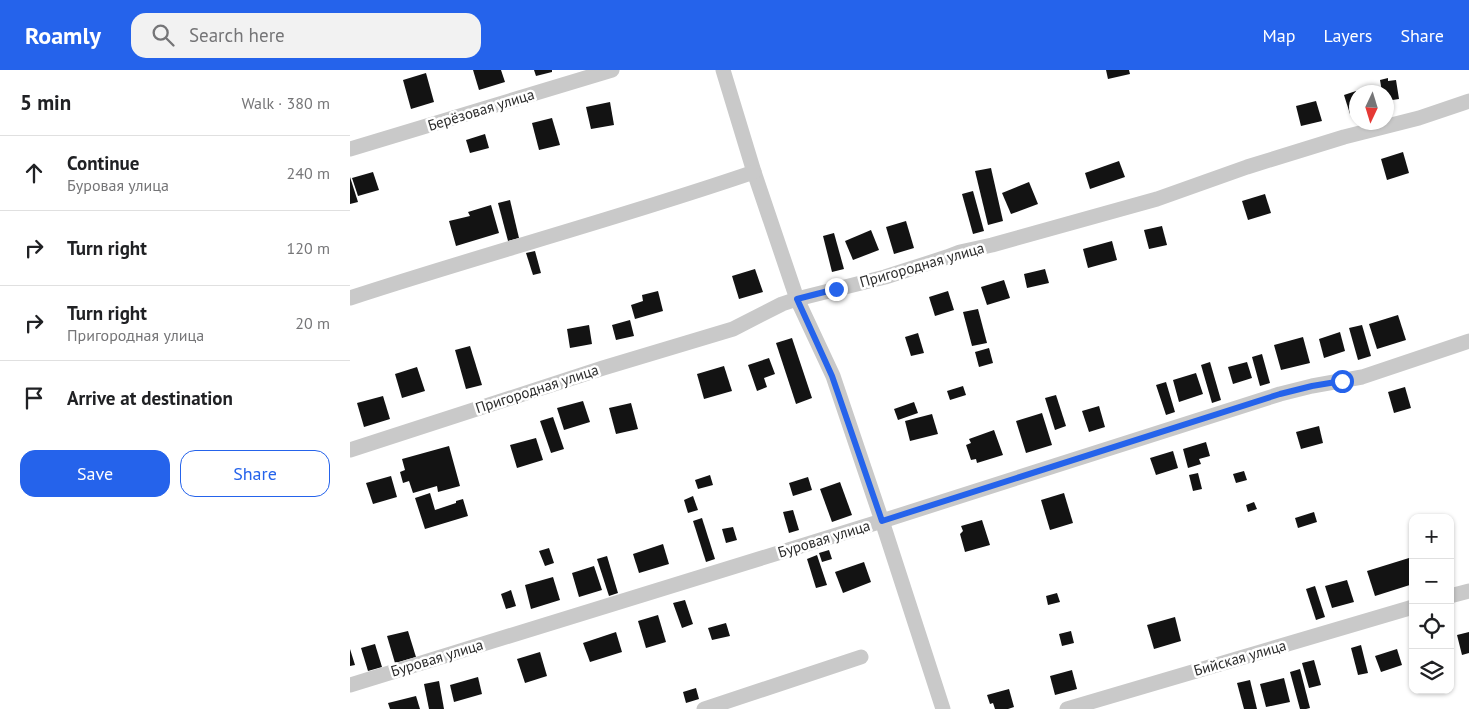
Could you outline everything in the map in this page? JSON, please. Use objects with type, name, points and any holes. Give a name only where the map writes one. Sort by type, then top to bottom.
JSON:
[{"type":"street","name":"Берёзовая улица","points":[[350,149],[612,70]]},
{"type":"street","points":[[723,70],[754,172],[797,299],[832,376],[944,709]]},
{"type":"street","name":"Пригородная улица","points":[[350,450],[603,368],[732,329],[782,304],[797,299],[885,276],[960,252],[1000,243],[1128,206],[1157,200],[1247,167],[1344,137],[1420,118],[1469,101]]},
{"type":"street","points":[[350,298],[689,195],[754,172]]},
{"type":"street","name":"Буровая улица","points":[[350,685],[882,521],[1280,394],[1362,377],[1469,341]]},
{"type":"street","points":[[1454,595],[1469,591]]},
{"type":"street","name":"Бийская улица","points":[[1068,709],[1409,608]]},
{"type":"street","points":[[704,709],[861,657]]},
{"type":"building","points":[[473,70],[501,70],[505,82],[479,90]]},
{"type":"building","points":[[534,70],[552,70],[552,72],[536,76]]},
{"type":"building","points":[[1106,70],[1129,70],[1130,74],[1108,79]]},
{"type":"building","points":[[426,73],[434,102],[411,109],[403,80]]},
{"type":"building","points":[[1388,78],[1388,81],[1396,80],[1399,99],[1394,100],[1394,85],[1381,85],[1380,80]]},
{"type":"building","points":[[1349,93],[1349,111],[1344,95]]},
{"type":"building","points":[[1316,101],[1322,121],[1301,126],[1296,106]]},
{"type":"building","points":[[610,102],[614,125],[591,129],[586,107]]},
{"type":"building","points":[[552,118],[560,145],[539,150],[532,123]]},
{"type":"building","points":[[485,134],[489,148],[470,153],[466,140]]},
{"type":"building","points":[[1403,152],[1409,173],[1387,180],[1381,159]]},
{"type":"building","points":[[1119,161],[1125,177],[1090,189],[1085,173]]},
{"type":"building","points":[[991,168],[1003,221],[988,225],[975,171]]},
{"type":"building","points":[[373,172],[379,190],[358,196],[352,178]]},
{"type":"building","points":[[350,177],[358,202],[350,204]]},
{"type":"building","points":[[1029,182],[1038,204],[1011,214],[1002,193]]},
{"type":"building","points":[[973,191],[984,231],[973,234],[962,194]]},
{"type":"building","points":[[1265,194],[1271,213],[1248,220],[1242,201]]},
{"type":"building","points":[[510,200],[519,238],[508,241],[498,203]]},
{"type":"building","points":[[491,205],[499,233],[456,246],[449,221],[470,216],[468,212]]},
{"type":"building","points":[[906,221],[914,248],[894,254],[886,227]]},
{"type":"building","points":[[1162,226],[1167,245],[1149,249],[1144,230]]},
{"type":"building","points":[[871,230],[879,250],[853,260],[845,241]]},
{"type":"building","points":[[834,233],[844,269],[832,272],[823,236]]},
{"type":"building","points":[[1112,241],[1117,260],[1088,268],[1083,249]]},
{"type":"building","points":[[535,251],[541,273],[533,275],[526,253]]},
{"type":"building","points":[[755,269],[763,292],[739,299],[732,276]]},
{"type":"building","points":[[1045,269],[1049,283],[1027,288],[1024,274]]},
{"type":"building","points":[[1004,280],[1010,298],[987,305],[981,287]]},
{"type":"building","points":[[658,291],[663,311],[635,319],[631,305],[643,301],[642,295]]},
{"type":"building","points":[[948,291],[954,310],[935,316],[929,297]]},
{"type":"building","points":[[978,309],[987,343],[972,346],[963,312]]},
{"type":"building","points":[[1398,315],[1406,340],[1377,349],[1369,324]]},
{"type":"building","points":[[630,320],[634,336],[616,340],[612,325]]},
{"type":"building","points":[[589,325],[592,344],[570,348],[567,329]]},
{"type":"building","points":[[1362,325],[1371,356],[1358,360],[1349,328]]},
{"type":"building","points":[[1340,332],[1345,351],[1324,358],[1319,339]]},
{"type":"building","points":[[918,333],[924,353],[911,356],[905,337]]},
{"type":"building","points":[[1303,337],[1310,363],[1281,370],[1274,345]]},
{"type":"building","points":[[792,338],[812,398],[796,404],[776,343]]},
{"type":"building","points":[[470,346],[482,385],[466,389],[455,350]]},
{"type":"building","points":[[989,348],[993,363],[979,367],[975,352]]},
{"type":"building","points":[[1262,354],[1270,383],[1260,386],[1252,357]]},
{"type":"building","points":[[769,358],[775,374],[764,378],[767,387],[757,391],[748,365]]},
{"type":"building","points":[[1210,362],[1221,400],[1212,403],[1201,365]]},
{"type":"building","points":[[1247,362],[1252,378],[1233,384],[1228,367]]},
{"type":"building","points":[[724,366],[732,391],[704,399],[697,374]]},
{"type":"building","points":[[417,367],[425,391],[402,398],[395,374]]},
{"type":"building","points":[[1196,373],[1203,394],[1179,402],[1173,380]]},
{"type":"building","points":[[1166,382],[1175,412],[1166,415],[1156,385]]},
{"type":"building","points":[[963,386],[966,395],[950,400],[947,391]]},
{"type":"building","points":[[1405,387],[1411,408],[1394,413],[1388,392]]},
{"type":"building","points":[[1056,395],[1066,426],[1055,430],[1045,398]]},
{"type":"building","points":[[383,396],[390,419],[364,427],[357,403]]},
{"type":"building","points":[[583,401],[590,422],[564,430],[557,408]]},
{"type":"building","points":[[914,402],[918,413],[898,420],[894,409]]},
{"type":"building","points":[[631,403],[638,429],[616,434],[609,408]]},
{"type":"building","points":[[1099,406],[1105,427],[1089,432],[1082,411]]},
{"type":"building","points":[[1042,413],[1052,445],[1026,453],[1016,421]]},
{"type":"building","points":[[932,414],[938,434],[910,441],[905,421]]},
{"type":"building","points":[[553,417],[564,449],[551,453],[540,421]]},
{"type":"building","points":[[1319,426],[1323,443],[1301,449],[1296,432]]},
{"type":"building","points":[[994,430],[1003,455],[977,463],[976,459],[971,460],[966,445],[971,443],[969,439]]},
{"type":"building","points":[[536,438],[543,460],[517,468],[510,445]]},
{"type":"building","points":[[1206,442],[1210,456],[1199,459],[1201,464],[1188,468],[1183,449]]},
{"type":"building","points":[[449,446],[460,486],[438,492],[437,486],[413,493],[409,481],[403,483],[400,472],[405,470],[402,459]]},
{"type":"building","points":[[1173,451],[1178,468],[1156,475],[1150,458]]},
{"type":"building","points":[[1244,471],[1247,480],[1236,483],[1233,474]]},
{"type":"building","points":[[1198,473],[1202,489],[1193,491],[1189,475]]},
{"type":"building","points":[[710,475],[713,485],[698,489],[695,480]]},
{"type":"building","points":[[391,476],[397,497],[373,504],[366,483]]},
{"type":"building","points":[[808,477],[812,490],[793,496],[789,483]]},
{"type":"building","points":[[840,482],[852,515],[832,522],[820,489]]},
{"type":"building","points":[[430,493],[435,510],[463,499],[468,516],[425,529],[415,498]]},
{"type":"building","points":[[1064,493],[1073,523],[1050,530],[1041,500]]},
{"type":"building","points":[[693,496],[698,510],[688,513],[684,500]]},
{"type":"building","points":[[1254,502],[1257,509],[1248,512],[1246,505]]},
{"type":"building","points":[[793,510],[799,530],[789,533],[783,512]]},
{"type":"building","points":[[1314,512],[1317,522],[1298,528],[1295,518]]},
{"type":"building","points":[[702,518],[715,559],[706,562],[693,521]]},
{"type":"building","points":[[982,520],[990,545],[965,552],[960,534],[963,531],[961,526]]},
{"type":"building","points":[[733,527],[737,540],[726,543],[722,529]]},
{"type":"building","points":[[663,544],[669,564],[639,573],[633,554]]},
{"type":"building","points":[[549,548],[554,563],[545,566],[539,551]]},
{"type":"building","points":[[829,550],[832,559],[822,562],[819,553]]},
{"type":"building","points":[[817,555],[827,585],[816,588],[807,559]]},
{"type":"building","points":[[607,556],[618,593],[609,596],[597,559]]},
{"type":"building","points":[[1409,558],[1409,585],[1375,596],[1367,571]]},
{"type":"building","points":[[864,562],[871,582],[843,593],[835,572]]},
{"type":"building","points":[[594,566],[602,590],[579,597],[572,573]]},
{"type":"building","points":[[553,577],[560,600],[531,609],[525,585]]},
{"type":"building","points":[[1347,580],[1354,602],[1332,608],[1325,586]]},
{"type":"building","points":[[1315,586],[1325,617],[1316,620],[1306,589]]},
{"type":"building","points":[[511,590],[516,606],[506,609],[501,594]]},
{"type":"building","points":[[1057,593],[1060,602],[1048,605],[1046,596]]},
{"type":"building","points":[[685,600],[693,624],[682,628],[673,603]]},
{"type":"building","points":[[658,615],[666,642],[646,648],[638,621]]},
{"type":"building","points":[[1175,617],[1181,641],[1154,649],[1147,625]]},
{"type":"building","points":[[726,623],[730,636],[712,640],[708,628]]},
{"type":"building","points":[[408,631],[416,657],[395,663],[387,636]]},
{"type":"building","points":[[1071,631],[1074,643],[1062,646],[1059,634]]},
{"type":"building","points":[[616,632],[622,652],[590,662],[583,643]]},
{"type":"building","points":[[1469,632],[1469,653],[1462,655],[1457,635]]},
{"type":"building","points":[[375,644],[382,667],[368,671],[361,648]]},
{"type":"building","points":[[1361,645],[1368,673],[1358,675],[1351,648]]},
{"type":"building","points":[[350,649],[355,665],[350,666]]},
{"type":"building","points":[[1397,649],[1402,665],[1381,672],[1375,656]]},
{"type":"building","points":[[540,652],[547,676],[525,683],[517,659]]},
{"type":"building","points":[[1314,660],[1321,685],[1309,688],[1302,663]]},
{"type":"building","points":[[1300,669],[1310,708],[1306,709],[1300,709],[1290,672]]},
{"type":"building","points":[[1072,670],[1077,689],[1055,695],[1050,676]]},
{"type":"building","points":[[478,677],[482,694],[454,702],[450,685]]},
{"type":"building","points":[[1284,678],[1290,702],[1266,707],[1260,684]]},
{"type":"building","points":[[1250,680],[1257,709],[1244,709],[1237,683]]},
{"type":"building","points":[[439,681],[444,709],[429,709],[424,684]]},
{"type":"building","points":[[696,688],[699,699],[686,703],[683,692]]},
{"type":"building","points":[[1009,689],[1014,707],[995,709],[993,703],[990,704],[987,695]]},
{"type":"building","points":[[416,696],[420,709],[390,709],[388,703]]},
{"type":"route","points":[[836,289],[797,299],[832,376],[882,521],[1280,394],[1342,381]]}]
